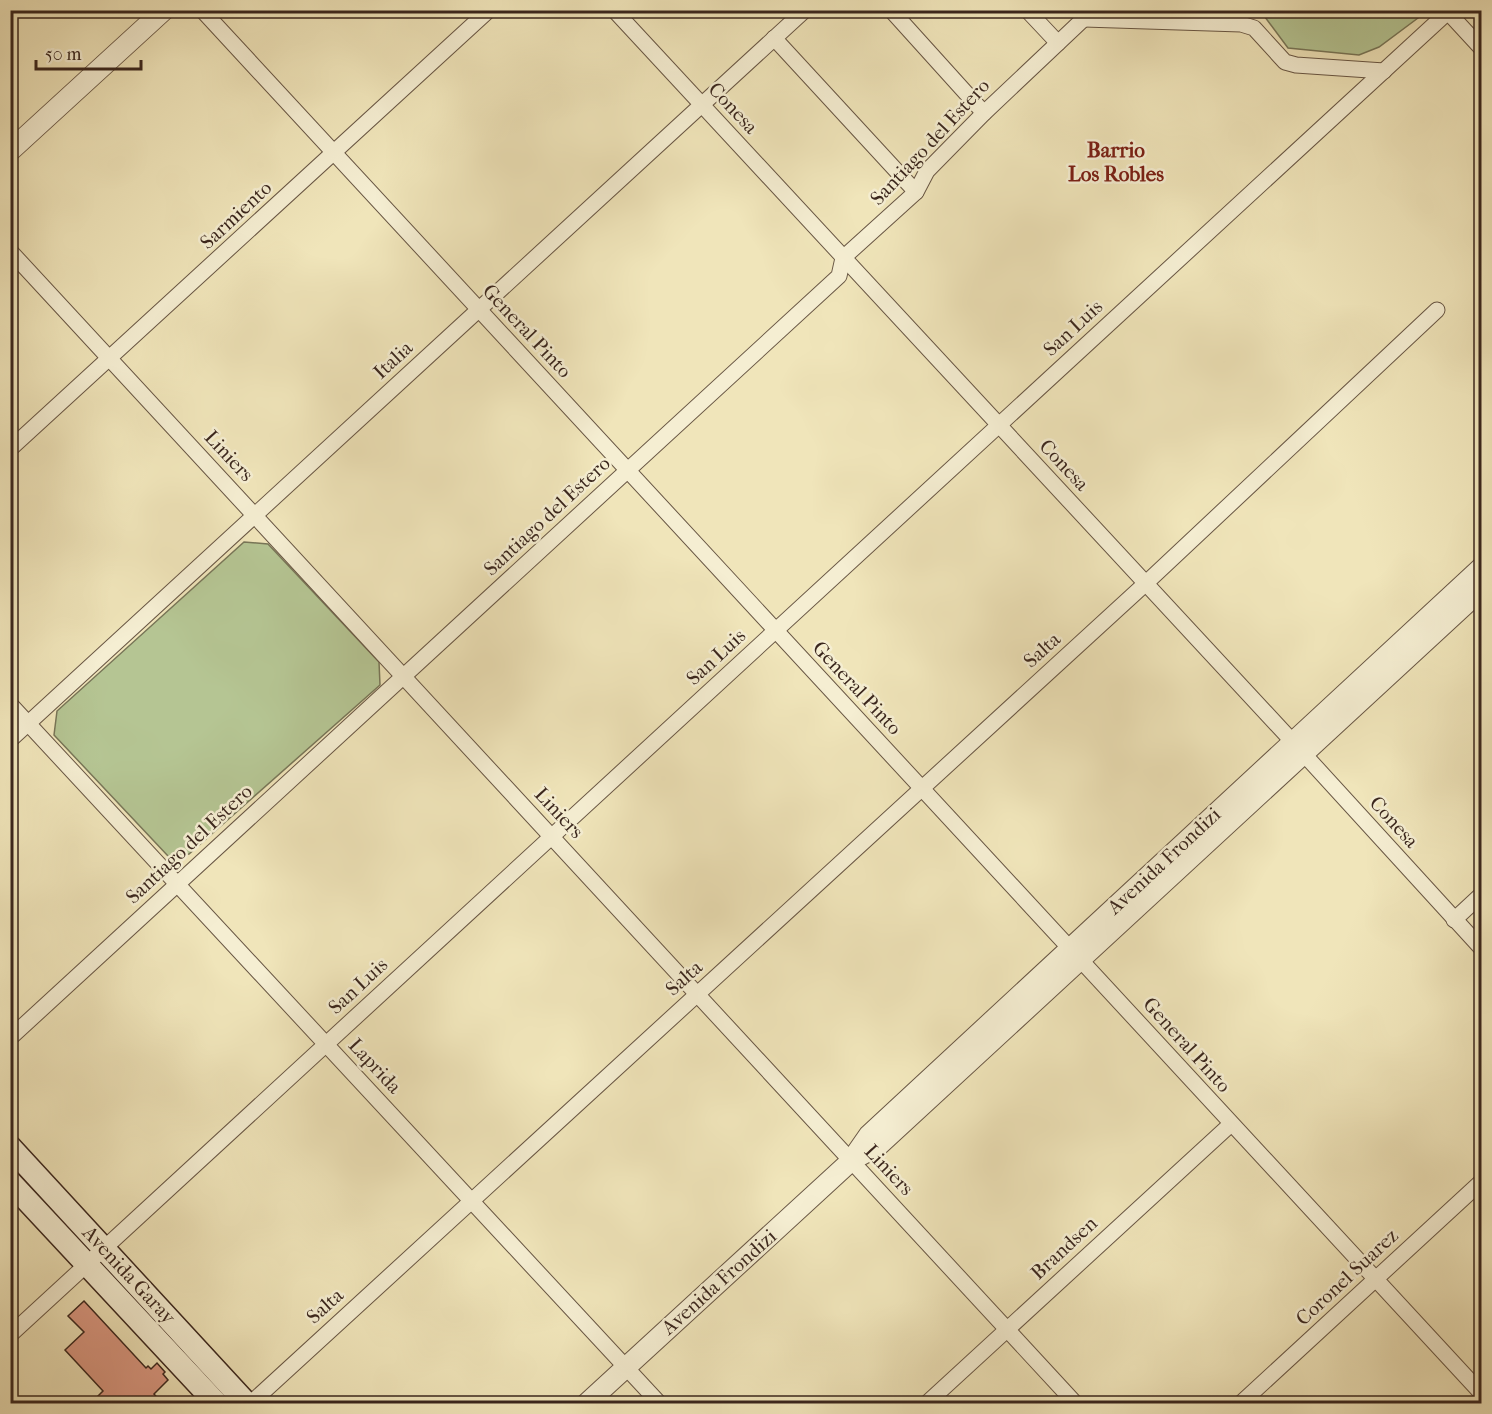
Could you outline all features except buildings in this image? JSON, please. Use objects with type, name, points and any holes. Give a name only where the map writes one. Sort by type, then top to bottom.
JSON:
[{"type":"main road","name":"Avenida Garay","points":[[10,1147],[248,1404]]},
{"type":"main road","name":"Avenida Garay","points":[[10,1182],[217,1404]]},
{"type":"street","points":[[10,134],[144,10]]},
{"type":"street","points":[[10,151],[164,10]]},
{"type":"street","name":"General Pinto","points":[[202,10],[1482,1394]]},
{"type":"street","name":"Sarmiento","points":[[10,449],[489,10]]},
{"type":"street","name":"Conesa","points":[[614,10],[1482,949]]},
{"type":"street","name":"Italia","points":[[10,740],[805,10]]},
{"type":"street","points":[[891,10],[984,113]]},
{"type":"street","points":[[1028,10],[1058,43]]},
{"type":"street","points":[[1448,11],[1482,49]]},
{"type":"street","name":"San Luis","points":[[10,1335],[1448,11]]},
{"type":"street","points":[[1088,15],[1241,24],[1254,28],[1285,62],[1296,65],[1384,70]]},
{"type":"street","name":"Santiago del Estero","points":[[10,1038],[839,276],[843,258],[916,192],[927,171],[984,113],[1088,15]]},
{"type":"street","points":[[774,38],[916,192]]},
{"type":"street","name":"Liniers","points":[[10,251],[1076,1404]]},
{"type":"street","name":"Salta","points":[[248,1404],[1145,584],[1437,310]]},
{"type":"street","name":"Avenida Frondizi","points":[[586,1404],[852,1161],[878,1146],[1075,954],[1298,748],[1482,567]]},
{"type":"street","name":"Avenida Frondizi","points":[[1298,748],[1482,589]]},
{"type":"street","name":"Laprida","points":[[10,704],[660,1404]]},
{"type":"street","points":[[1454,920],[1482,894]]},
{"type":"street","name":"Brandsen","points":[[926,1404],[1231,1124]]},
{"type":"street","name":"Coronel Suarez","points":[[1240,1404],[1482,1181]]},
{"type":"green space","points":[[1254,11],[1411,11],[1418,18],[1379,47],[1359,55],[1288,48],[1262,13]]},
{"type":"green space","points":[[244,542],[268,544],[379,662],[380,685],[189,854],[168,856],[54,735],[57,711]]},
{"type":"district","name":"Barrio Los Robles","points":[[1116,162]]}]
